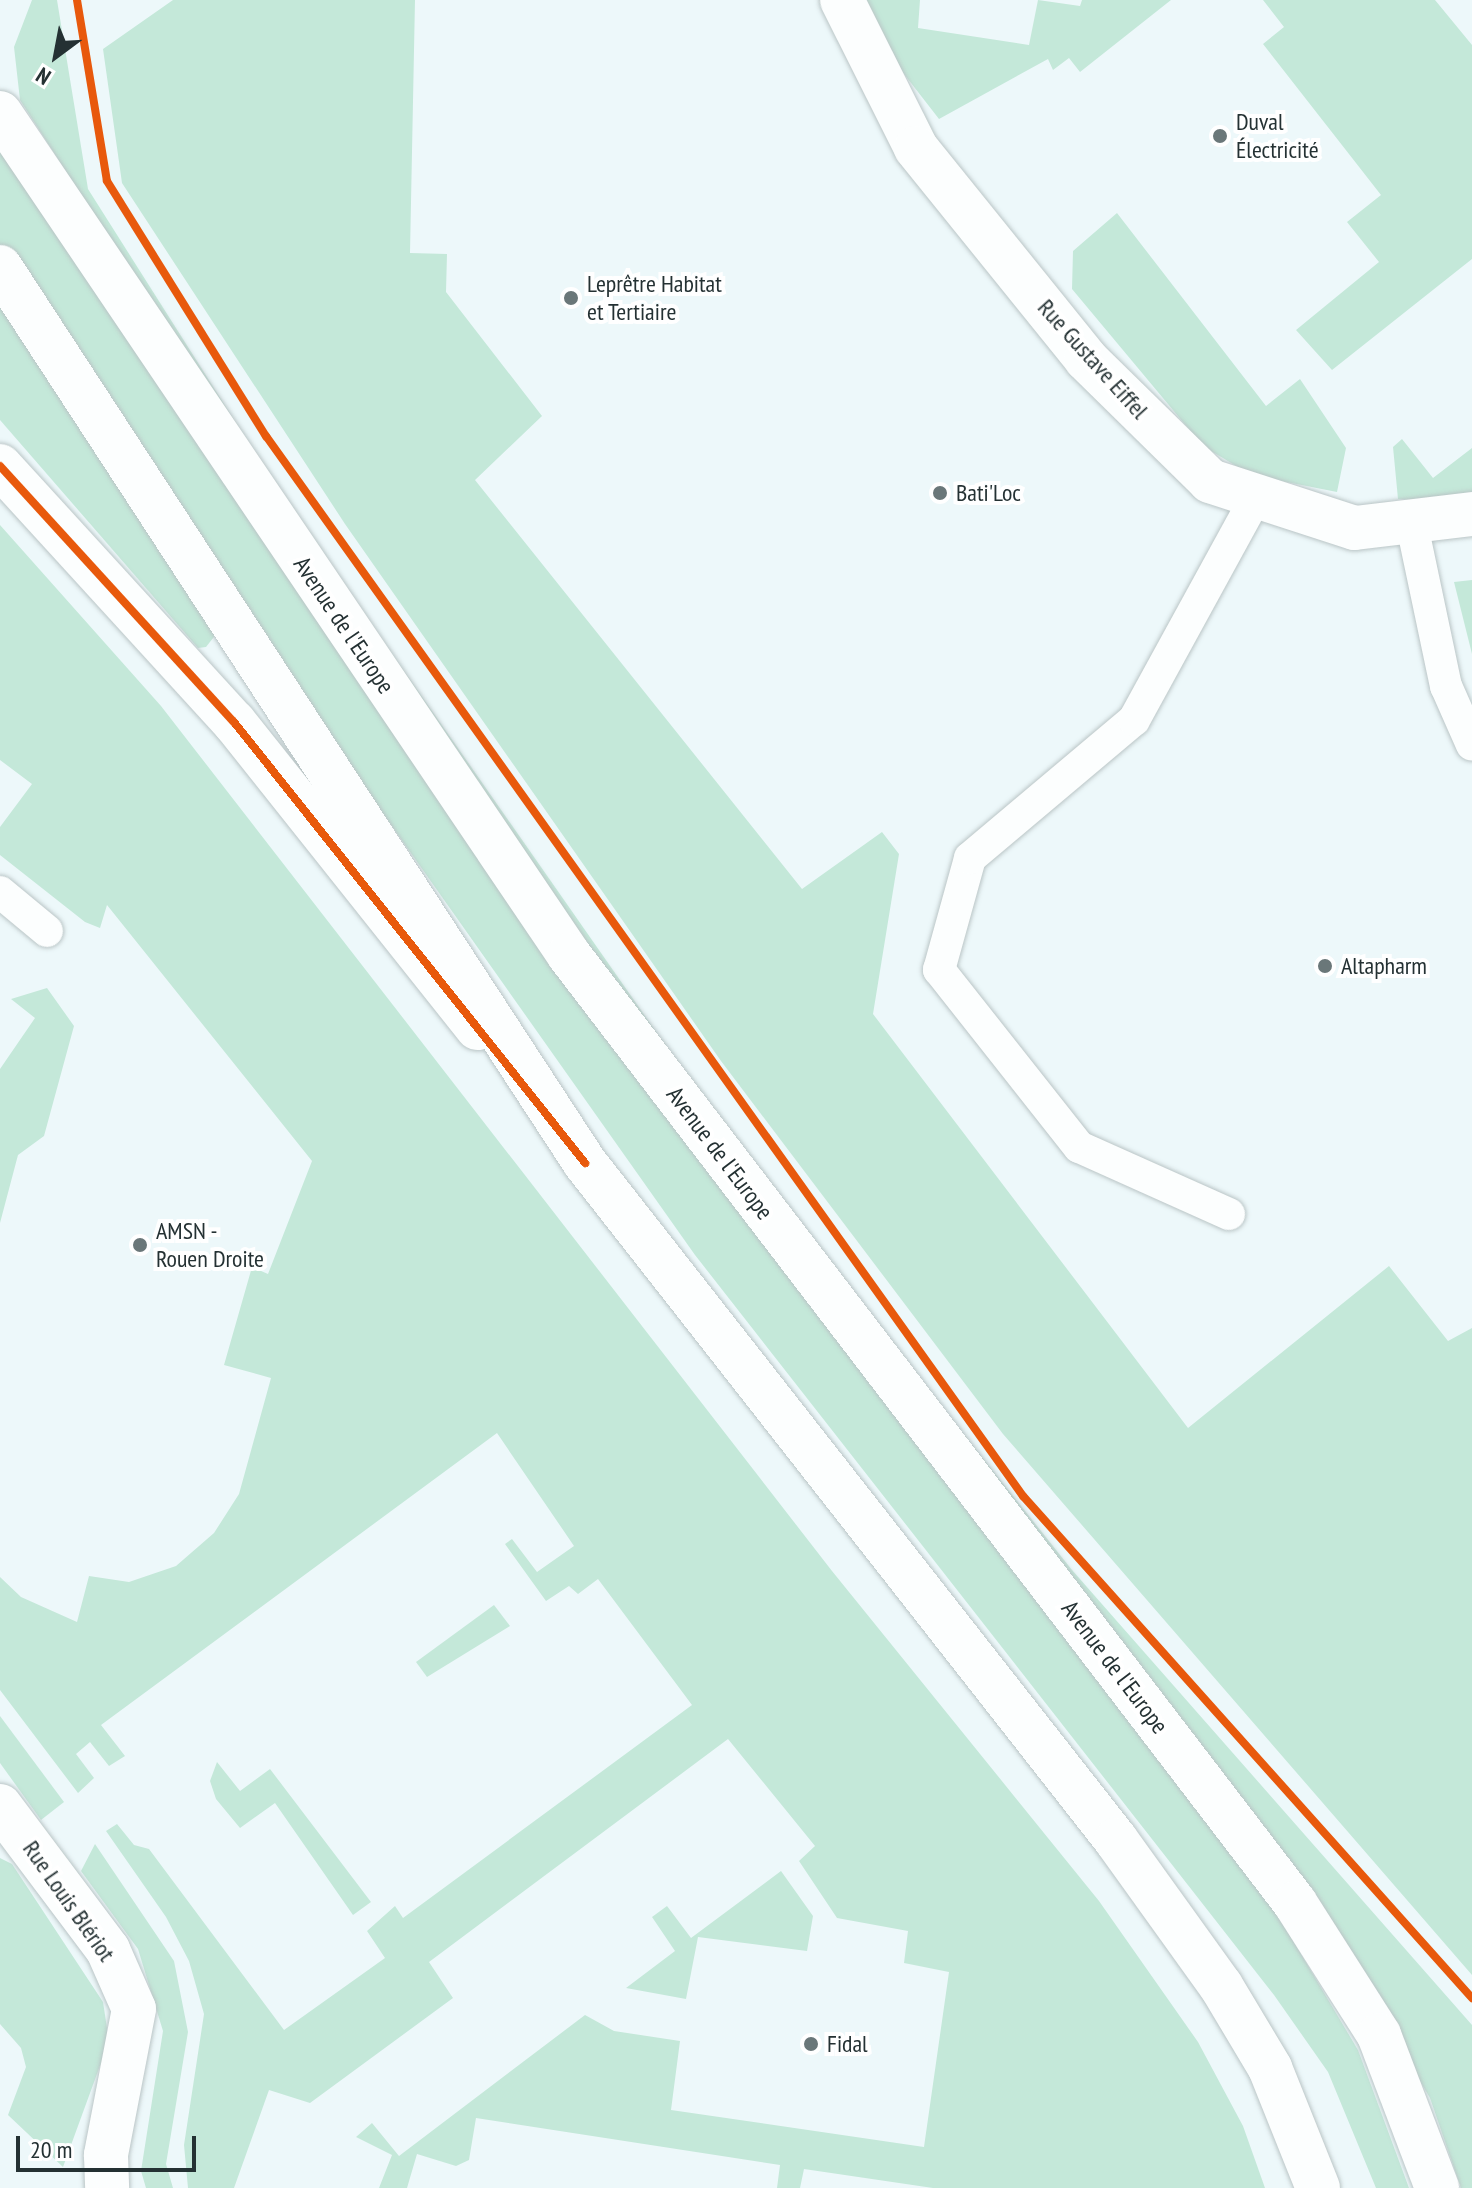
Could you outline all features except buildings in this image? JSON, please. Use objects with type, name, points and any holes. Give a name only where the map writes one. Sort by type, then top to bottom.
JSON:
[{"type":"main road","name":"Rue Gustave Eiffel","points":[[842,0],[916,148],[1086,359],[1210,481],[1255,499],[1355,528],[1412,525],[1472,514]]},
{"type":"main road","name":"Avenue de l'Europe","points":[[0,113],[569,955],[1295,1903],[1379,2035],[1437,2188]]},
{"type":"main road","points":[[0,267],[585,1163]]},
{"type":"main road","points":[[0,466],[234,722],[585,1163],[1116,1840],[1221,1986],[1270,2068],[1318,2188]]},
{"type":"main road","name":"Rue Louis Blériot","points":[[0,1806],[108,1950],[134,2009],[106,2155],[107,2188]]},
{"type":"lane","points":[[1229,1214],[1079,1147],[939,970],[970,858],[1134,720],[1255,499]]},
{"type":"lane","points":[[1412,525],[1446,686],[1472,745]]},
{"type":"lane","points":[[0,892],[47,931]]},
{"type":"green space","points":[[32,0],[57,0],[88,189],[286,502],[659,1036],[856,1299],[1072,1570],[1472,2025],[1472,2188],[1461,2188],[1430,2098],[1333,1933],[1236,1796],[770,1202],[309,549],[20,100],[14,47]]},
{"type":"green space","points":[[173,0],[415,0],[410,253],[447,254],[446,292],[542,416],[475,480],[802,889],[882,832],[899,854],[873,1014],[1188,1428],[1389,1266],[1448,1341],[1472,1328],[1472,1975],[1003,1434],[721,1061],[345,524],[122,183],[103,49]]},
{"type":"green space","points":[[857,0],[920,0],[918,28],[1029,45],[1038,0],[1080,6],[1082,0],[1171,0],[1080,72],[1069,58],[1053,70],[1048,59],[939,119],[873,34]]},
{"type":"green space","points":[[1263,0],[1435,0],[1472,45],[1472,259],[1332,370],[1296,330],[1379,262],[1347,222],[1381,195],[1263,44],[1284,27]]},
{"type":"green space","points":[[0,129],[241,509],[487,866],[720,1187],[1245,1860],[1358,2050],[1409,2188],[1376,2188],[1328,2072],[1274,1995],[695,1255],[302,699],[0,245]]},
{"type":"green space","points":[[1117,213],[1266,406],[1300,379],[1346,448],[1337,492],[1251,475],[1203,446],[1072,289],[1073,251]]},
{"type":"green space","points":[[0,303],[217,633],[206,647],[198,648],[0,420]]},
{"type":"green space","points":[[1402,439],[1433,478],[1472,448],[1472,504],[1398,499],[1393,447]]},
{"type":"green space","points":[[0,525],[161,706],[832,1571],[1099,1901],[1198,2042],[1243,2126],[1265,2188],[933,2188],[804,2169],[800,2188],[777,2188],[780,2165],[476,2118],[469,2160],[456,2166],[417,2154],[407,2188],[379,2188],[392,2155],[356,2137],[372,2123],[399,2156],[585,2015],[614,2031],[680,2041],[671,2110],[924,2147],[949,1972],[904,1963],[908,1931],[837,1918],[799,1861],[815,1846],[728,1739],[429,1962],[453,1998],[310,2103],[269,2090],[234,2188],[188,2188],[184,2145],[204,2014],[189,1961],[166,1917],[106,1831],[117,1824],[134,1845],[149,1849],[284,2030],[385,1958],[367,1931],[395,1906],[403,1918],[692,1705],[598,1579],[578,1594],[569,1586],[546,1601],[505,1544],[512,1539],[537,1572],[574,1546],[497,1433],[101,1725],[125,1756],[109,1766],[90,1742],[76,1754],[94,1778],[78,1793],[0,1690],[0,1577],[21,1597],[77,1622],[89,1576],[129,1582],[176,1566],[214,1533],[239,1494],[271,1378],[224,1365],[252,1267],[268,1274],[312,1161],[107,905],[100,928],[85,922],[0,855],[0,827],[32,784],[0,760]]},
{"type":"green space","points":[[1472,580],[1472,654],[1454,582]]},
{"type":"green space","points":[[47,988],[74,1026],[44,1136],[18,1155],[0,1223],[0,1069],[35,1018],[11,999]]},
{"type":"green space","points":[[494,1605],[510,1626],[427,1677],[416,1662]]},
{"type":"green space","points":[[0,1716],[64,1802],[41,1820],[0,1763]]},
{"type":"green space","points":[[217,1762],[240,1791],[270,1769],[371,1902],[353,1915],[275,1803],[240,1828],[216,1799],[210,1781]]},
{"type":"green space","points":[[95,1844],[174,1961],[188,2032],[166,2164],[173,2188],[146,2188],[141,2171],[163,2031],[138,1949],[81,1871]]},
{"type":"green space","points":[[0,1858],[12,1864],[103,2002],[109,2041],[63,2167],[8,2115],[26,2067],[21,2048],[0,2024]]},
{"type":"green space","points":[[781,1871],[813,1916],[807,1951],[698,1937],[686,1999],[626,1988],[675,1951],[652,1917],[667,1906],[691,1938]]},
{"type":"cycle path","points":[[77,0],[107,181],[266,436],[1023,1496],[1472,1998]]},
{"type":"cycle path","points":[[0,466],[234,722],[585,1163]]},
{"type":"place","name":"Duval Électricité","points":[[1220,136]]},
{"type":"place","name":"Leprêtre Habitat et Tertiaire","points":[[571,298]]},
{"type":"place","name":"Bati'Loc","points":[[940,493]]},
{"type":"place","name":"Altapharm","points":[[1325,966]]},
{"type":"place","name":"AMSN - Rouen Droite","points":[[140,1245]]},
{"type":"place","name":"Fidal","points":[[811,2044]]}]
